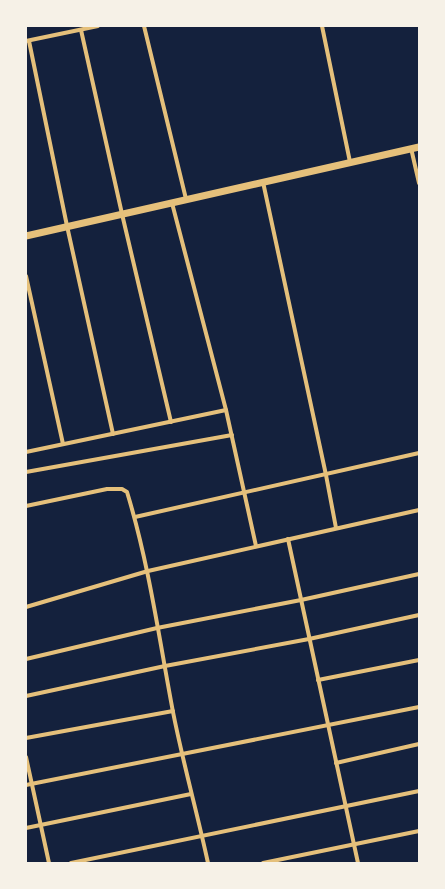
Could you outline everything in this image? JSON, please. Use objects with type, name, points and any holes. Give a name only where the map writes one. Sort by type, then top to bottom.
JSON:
[{"type":"street","points":[[98,26],[27,41],[113,434]]},
{"type":"street","points":[[144,26],[186,199]]},
{"type":"street","points":[[322,26],[350,162]]},
{"type":"street","points":[[81,30],[122,214],[171,422]]},
{"type":"street","points":[[26,236],[415,148],[419,183]]},
{"type":"street","points":[[263,182],[336,528]]},
{"type":"street","points":[[172,203],[226,410],[256,546]]},
{"type":"street","points":[[26,276],[63,444]]},
{"type":"street","points":[[26,452],[226,410]]},
{"type":"street","points":[[26,472],[232,435]]},
{"type":"street","points":[[135,518],[419,453]]},
{"type":"street","points":[[26,506],[107,489],[122,489],[127,492],[148,570],[157,628],[182,755],[208,863]]},
{"type":"street","points":[[26,607],[148,570],[419,510]]},
{"type":"street","points":[[288,539],[358,863]]},
{"type":"street","points":[[26,658],[157,628],[301,600],[419,574]]},
{"type":"street","points":[[26,696],[165,666],[309,639],[419,614]]},
{"type":"street","points":[[318,680],[419,660]]},
{"type":"street","points":[[26,785],[419,707]]},
{"type":"street","points":[[26,738],[173,711]]},
{"type":"street","points":[[336,763],[419,744]]},
{"type":"street","points":[[26,757],[49,863]]},
{"type":"street","points":[[71,863],[419,791]]},
{"type":"street","points":[[26,828],[191,794]]},
{"type":"street","points":[[263,863],[419,831]]}]
